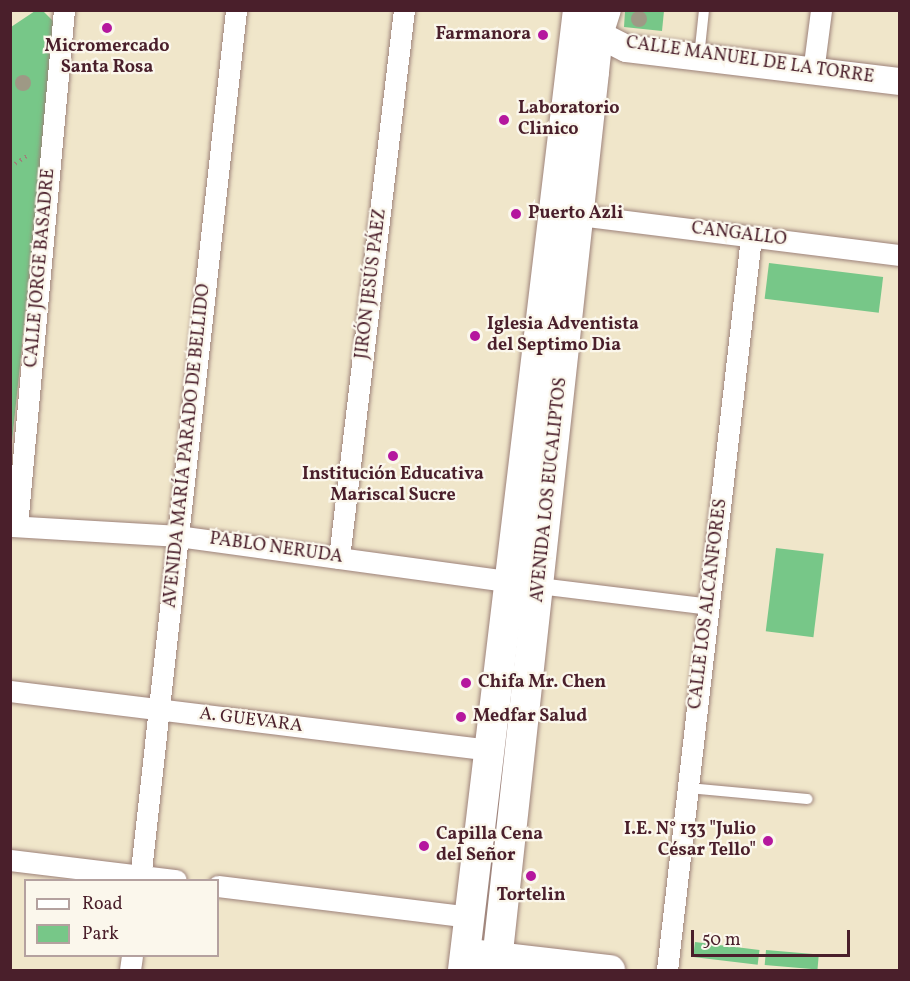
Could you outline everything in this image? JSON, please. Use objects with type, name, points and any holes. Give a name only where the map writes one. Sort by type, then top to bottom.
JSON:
[{"type":"main road","name":"AVENIDA LOS EUCALIPTOS","points":[[464,962],[578,10]]},
{"type":"main road","name":"AVENIDA LOS EUCALIPTOS","points":[[497,964],[578,215],[602,22]]},
{"type":"main road","points":[[464,962],[610,970]]},
{"type":"street","name":"CALLE JORGE BASADRE","points":[[14,526],[64,10]]},
{"type":"street","name":"AVENIDA MARÍA PARADO DE BELLIDO","points":[[141,878],[236,10]]},
{"type":"street","name":"JIRÓN JESÚS PÁEZ","points":[[339,558],[404,10]]},
{"type":"street","name":"CALLE MANUEL DE LA TORRE","points":[[578,10],[602,22],[626,48],[900,81]]},
{"type":"street","points":[[813,72],[821,10]]},
{"type":"street","name":"CANGALLO","points":[[578,215],[900,255]]},
{"type":"street","name":"CALLE LOS ALCANFORES","points":[[667,970],[751,237]]},
{"type":"street","name":"PABLO NERUDA","points":[[14,526],[178,536],[539,586]]},
{"type":"street","points":[[539,586],[709,607]]},
{"type":"street","name":"A. GUEVARA","points":[[10,691],[491,750]]},
{"type":"street","points":[[10,860],[158,879]]},
{"type":"street","points":[[219,886],[470,917]]},
{"type":"lane","points":[[699,57],[704,10]]},
{"type":"lane","points":[[688,788],[807,798]]},
{"type":"path","points":[[10,167],[27,156]]},
{"type":"green space","points":[[35,11],[43,11],[56,24],[11,451],[11,27]]},
{"type":"green space","points":[[625,11],[664,11],[662,31],[624,27]]},
{"type":"green space","points":[[769,263],[883,277],[879,313],[765,299]]},
{"type":"green space","points":[[776,548],[824,554],[813,637],[766,631]]},
{"type":"green space","points":[[695,942],[760,950],[758,965],[693,957]]},
{"type":"green space","points":[[766,950],[819,955],[817,970],[765,965]]},
{"type":"place","name":"Micromercado Santa Rosa","points":[[107,28]]},
{"type":"place","name":"Farmanora","points":[[543,35]]},
{"type":"place","name":"Laboratorio Clinico","points":[[504,120]]},
{"type":"place","name":"Puerto Azli","points":[[516,214]]},
{"type":"place","name":"Iglesia Adventista del Septimo Dia","points":[[475,336]]},
{"type":"place","name":"Institución Educativa Mariscal Sucre","points":[[393,456]]},
{"type":"place","name":"Chifa Mr. Chen","points":[[466,683]]},
{"type":"place","name":"Medfar Salud","points":[[461,717]]},
{"type":"place","name":"I.E. N° 133 \"Julio César Tello\"","points":[[768,841]]},
{"type":"place","name":"Capilla Cena del Señor","points":[[424,846]]},
{"type":"place","name":"Tortelin","points":[[531,876]]}]
